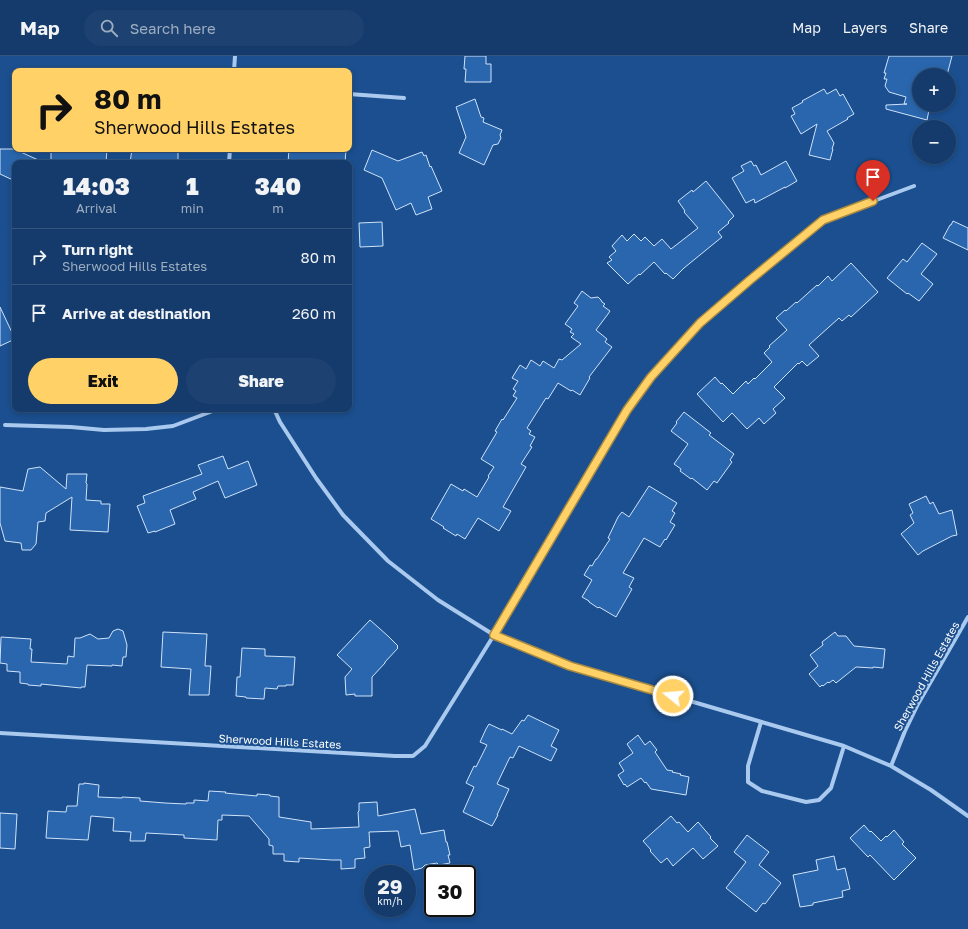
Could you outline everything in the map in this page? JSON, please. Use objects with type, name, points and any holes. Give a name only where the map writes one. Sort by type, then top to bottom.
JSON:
[{"type":"street","points":[[234,68],[235,56]]},
{"type":"street","points":[[352,94],[404,98]]},
{"type":"street","name":"Sherwood Hills Estates","points":[[0,733],[387,756],[413,756],[424,746],[494,635],[627,410],[651,377],[700,323],[823,220],[914,186]]},
{"type":"street","points":[[5,425],[71,427],[104,430],[146,429],[173,426],[210,412]]},
{"type":"street","points":[[275,412],[280,422],[316,478],[343,515],[388,561],[438,600],[494,635],[570,666],[844,746],[891,766],[931,790],[968,816]]},
{"type":"street","name":"Sherwood Hills Estates","points":[[891,766],[918,704],[968,617]]},
{"type":"street","points":[[761,722],[748,766],[748,782],[762,791],[806,802],[819,800],[831,788],[844,746]]},
{"type":"building","points":[[465,56],[486,56],[486,64],[491,64],[491,82],[465,82]]},
{"type":"building","points":[[889,56],[952,56],[949,68],[912,68],[912,112],[929,112],[927,120],[886,109],[886,105],[907,104],[904,104],[906,97],[889,92],[885,86],[887,79],[884,79],[886,73],[884,73]]},
{"type":"building","points":[[824,89],[827,94],[836,89],[840,96],[843,94],[854,114],[827,131],[834,143],[830,160],[809,155],[817,124],[801,134],[791,116],[795,114],[792,108]]},
{"type":"building","points":[[475,99],[481,117],[484,118],[483,122],[502,130],[500,135],[501,138],[498,144],[493,145],[484,165],[459,153],[466,137],[456,107]]},
{"type":"building","points":[[0,149],[12,149],[12,152],[21,152],[38,160],[12,160],[12,180],[0,174]]},
{"type":"building","points":[[372,150],[398,161],[422,152],[424,156],[426,155],[430,167],[431,166],[442,191],[428,197],[432,209],[416,215],[411,203],[396,210],[382,178],[364,170]]},
{"type":"building","points":[[51,152],[107,152],[106,160],[51,160]]},
{"type":"building","points":[[132,152],[178,152],[178,160],[130,160]]},
{"type":"building","points":[[289,152],[346,152],[345,160],[288,160]]},
{"type":"building","points":[[751,161],[754,166],[756,165],[761,175],[786,161],[797,181],[755,203],[754,199],[746,203],[732,178],[744,171],[741,166]]},
{"type":"building","points":[[706,181],[734,216],[728,222],[729,223],[718,232],[722,237],[673,279],[666,273],[665,274],[654,262],[628,284],[607,263],[612,260],[609,257],[616,251],[612,246],[622,235],[627,241],[634,234],[641,241],[645,237],[654,246],[662,239],[671,249],[698,228],[684,212],[685,211],[678,201],[692,190],[693,192]]},
{"type":"building","points":[[953,221],[968,228],[968,250],[943,238]]},
{"type":"building","points":[[382,222],[383,246],[360,247],[359,223]]},
{"type":"building","points":[[922,243],[937,254],[921,274],[933,284],[919,301],[908,293],[907,294],[887,278],[903,259],[907,262]]},
{"type":"building","points":[[851,263],[878,292],[851,317],[849,315],[842,321],[839,318],[809,345],[819,356],[807,366],[802,361],[799,364],[798,363],[774,387],[785,398],[773,409],[776,413],[764,424],[759,418],[747,429],[732,413],[723,422],[697,394],[715,377],[733,394],[746,381],[748,384],[754,378],[755,379],[772,362],[764,353],[770,347],[769,346],[787,330],[776,318],[796,302],[797,303],[828,276],[832,281]]},
{"type":"building","points":[[582,291],[591,298],[598,297],[605,304],[603,306],[610,311],[596,330],[607,339],[605,342],[612,347],[589,377],[590,378],[580,395],[558,383],[548,399],[546,398],[527,428],[531,431],[529,434],[535,437],[530,446],[532,447],[521,464],[526,467],[503,507],[511,511],[499,531],[478,518],[465,539],[457,534],[456,536],[431,519],[451,484],[463,491],[464,489],[477,497],[489,477],[488,476],[494,467],[481,459],[497,432],[495,431],[502,419],[503,420],[517,398],[513,396],[516,391],[513,389],[518,381],[512,378],[520,365],[526,369],[531,360],[540,366],[543,361],[554,368],[559,359],[562,360],[581,344],[571,337],[574,334],[570,332],[572,329],[565,324],[578,306],[574,303]]},
{"type":"building","points":[[0,307],[12,333],[12,340],[0,346]]},
{"type":"building","points":[[684,412],[711,433],[709,435],[734,454],[730,460],[732,462],[717,483],[714,481],[707,490],[680,471],[681,469],[674,464],[688,444],[671,431]]},
{"type":"building","points":[[223,456],[228,469],[248,461],[257,485],[225,498],[218,481],[193,492],[196,499],[170,510],[175,524],[155,532],[148,533],[137,506],[145,503],[143,496],[202,474],[198,465]]},
{"type":"building","points":[[40,467],[66,489],[67,474],[87,474],[86,500],[101,501],[101,504],[110,504],[108,532],[70,530],[72,497],[46,513],[45,521],[38,522],[36,544],[31,550],[22,550],[21,543],[5,541],[0,523],[0,487],[23,491],[28,469]]},
{"type":"building","points":[[649,486],[677,503],[672,511],[675,513],[670,522],[675,525],[660,547],[644,538],[623,573],[634,578],[629,587],[632,589],[616,617],[599,607],[598,608],[582,597],[592,580],[584,575],[590,565],[592,566],[610,539],[608,538],[618,517],[622,512],[629,517]]},
{"type":"building","points":[[926,496],[930,504],[933,502],[939,514],[952,510],[957,535],[952,536],[918,555],[901,534],[914,523],[910,515],[913,513],[909,504]]},
{"type":"building","points":[[370,620],[398,646],[398,648],[372,677],[372,696],[355,696],[355,694],[346,695],[345,677],[352,669],[337,655]]},
{"type":"building","points":[[118,629],[123,631],[127,645],[126,657],[123,657],[122,666],[87,665],[85,687],[81,688],[41,684],[41,686],[20,683],[20,672],[7,671],[7,664],[0,663],[1,637],[31,639],[31,662],[67,664],[68,656],[74,657],[75,638],[80,638],[90,634],[98,639],[109,638],[113,631]]},
{"type":"building","points":[[163,632],[207,634],[205,666],[211,666],[209,695],[189,695],[191,669],[161,667]]},
{"type":"building","points":[[835,632],[838,636],[846,636],[854,646],[885,649],[883,668],[856,667],[836,683],[833,680],[820,687],[809,674],[818,666],[810,655],[823,645],[822,642]]},
{"type":"building","points":[[242,648],[265,649],[265,656],[295,657],[293,685],[278,686],[277,689],[265,688],[264,699],[236,696],[237,677],[240,677]]},
{"type":"building","points":[[528,715],[559,730],[551,746],[557,749],[551,761],[519,746],[513,758],[510,757],[497,784],[509,789],[492,826],[463,812],[474,787],[466,783],[474,766],[476,767],[487,745],[480,742],[489,724],[512,734],[522,720],[524,721]]},
{"type":"building","points":[[638,735],[645,745],[650,741],[657,750],[655,752],[667,770],[689,777],[686,795],[651,789],[641,778],[627,787],[625,784],[624,785],[618,775],[624,771],[619,763],[633,753],[627,744]]},
{"type":"building","points":[[79,784],[99,785],[98,797],[140,798],[140,801],[165,803],[186,804],[194,803],[194,800],[208,801],[209,791],[257,796],[257,794],[270,795],[279,797],[279,817],[311,822],[311,829],[359,827],[359,803],[377,802],[378,816],[415,809],[421,834],[444,830],[450,855],[448,855],[450,863],[424,865],[422,868],[416,870],[416,865],[413,865],[410,845],[401,847],[398,831],[369,832],[370,847],[364,848],[365,858],[355,859],[355,868],[341,869],[341,860],[299,858],[299,862],[284,861],[284,854],[273,854],[273,846],[269,845],[269,839],[249,816],[222,815],[222,820],[218,820],[217,840],[184,838],[184,835],[146,833],[145,841],[130,841],[131,832],[113,831],[114,818],[91,816],[88,840],[46,838],[48,811],[66,812],[67,806],[77,806]]},
{"type":"building","points":[[0,813],[17,814],[15,849],[0,848]]},
{"type":"building","points":[[671,816],[688,832],[698,822],[718,846],[703,859],[693,848],[673,866],[667,858],[661,863],[643,841]]},
{"type":"building","points":[[864,825],[881,841],[894,830],[904,842],[902,844],[916,858],[894,880],[870,855],[868,857],[850,838]]},
{"type":"building","points":[[747,835],[769,852],[759,865],[781,883],[765,904],[763,903],[756,912],[726,888],[746,862],[734,852]]},
{"type":"building","points":[[834,856],[837,870],[845,868],[850,889],[842,891],[843,897],[800,907],[793,875],[818,870],[816,860]]},
{"type":"route","points":[[673,696],[570,666],[494,635],[627,410],[651,377],[700,323],[823,220],[873,201]]}]
